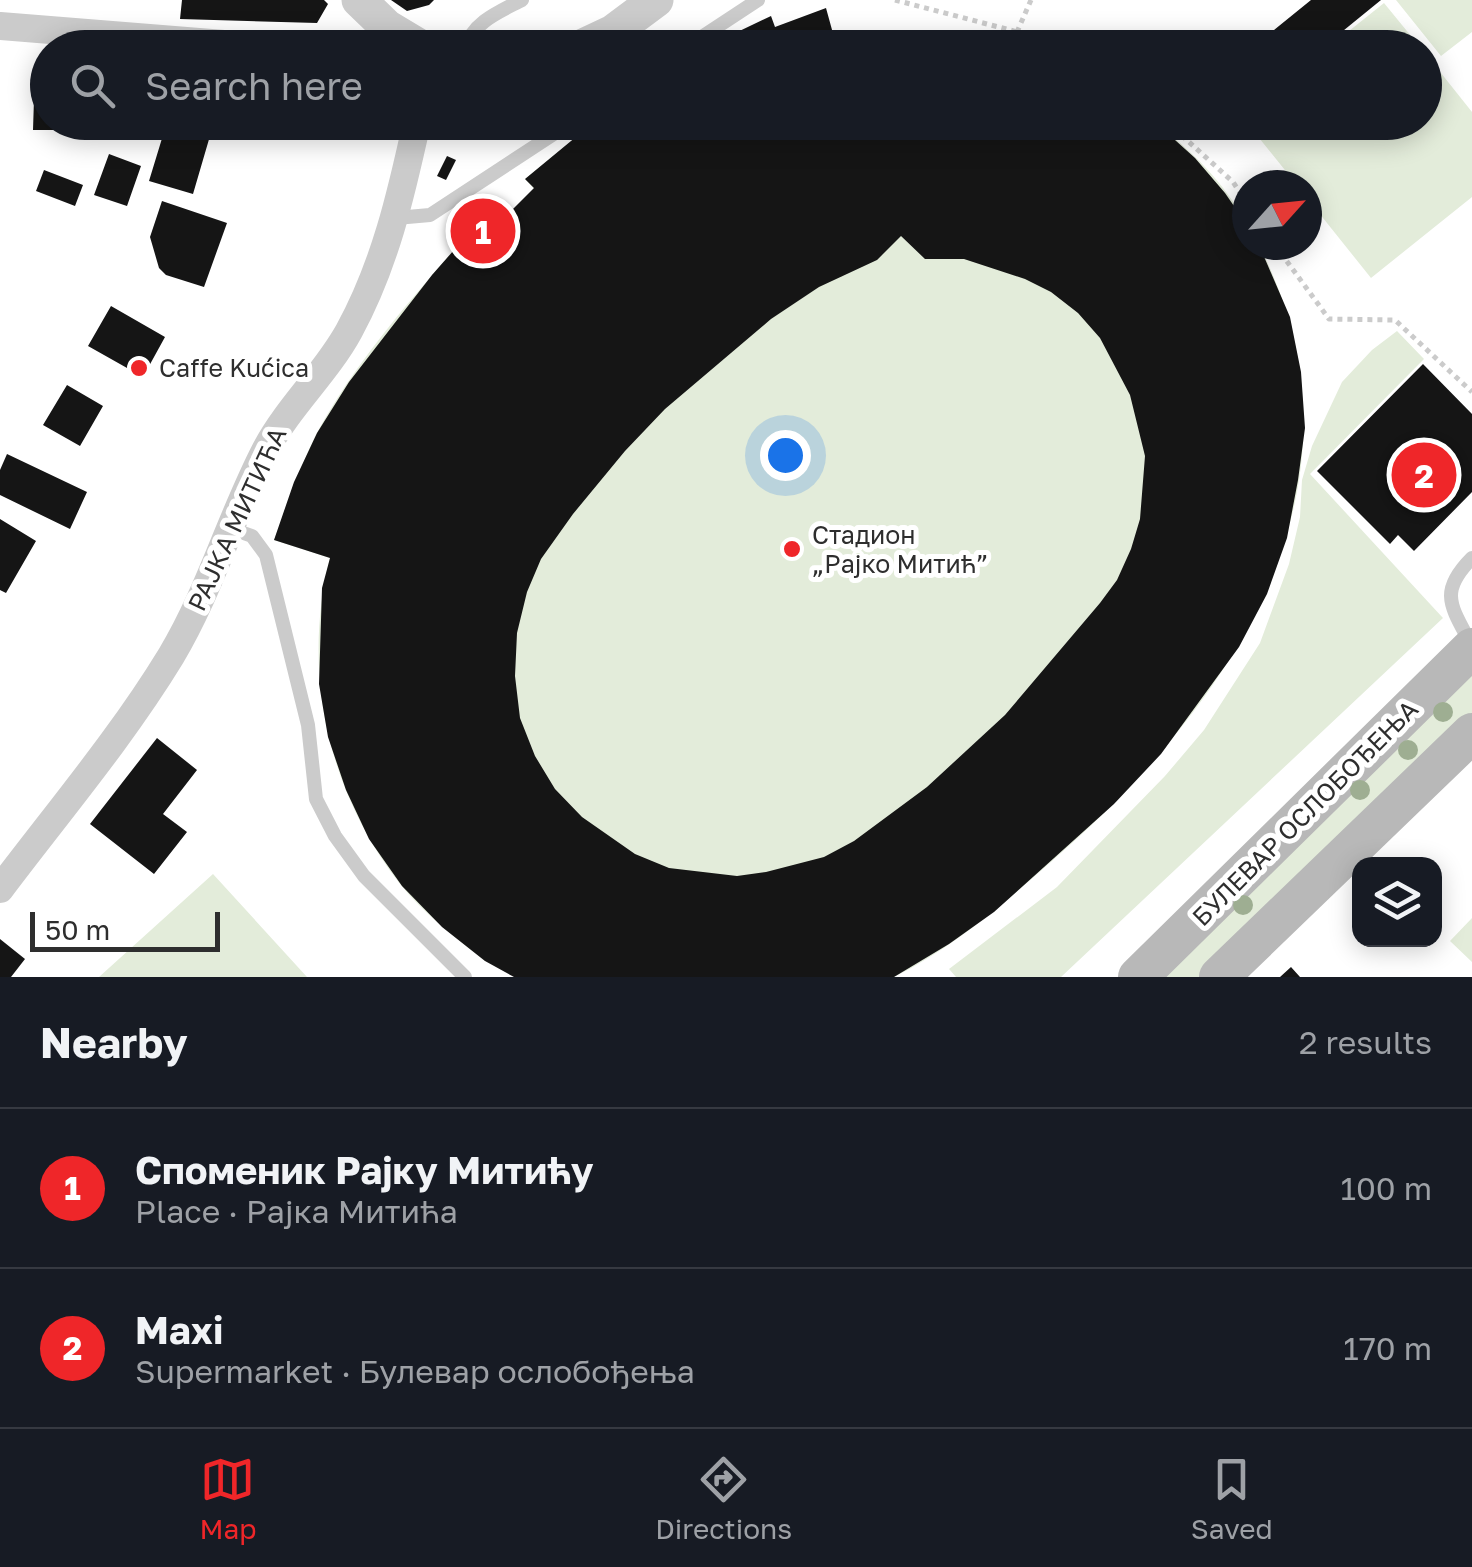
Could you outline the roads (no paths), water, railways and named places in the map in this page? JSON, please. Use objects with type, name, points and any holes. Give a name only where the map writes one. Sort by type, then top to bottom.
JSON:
[{"type":"main road","name":"БУЛЕВАР ОСЛОБОЂЕЊА","points":[[1138,977],[1472,648]]},
{"type":"main road","points":[[1219,977],[1469,740]]},
{"type":"street","points":[[359,0],[393,30]]},
{"type":"street","points":[[616,30],[656,0]]},
{"type":"street","points":[[0,26],[50,30]]},
{"type":"street","name":"РАЈКА МИТИЋА","points":[[0,889],[133,713],[172,654],[282,422],[348,334],[377,273],[396,218],[413,140]]},
{"type":"lane","points":[[476,30],[487,18],[522,0]]},
{"type":"lane","points":[[712,30],[758,0]]},
{"type":"lane","points":[[396,218],[430,215],[545,140]]},
{"type":"lane","points":[[232,529],[252,536],[266,555],[308,725],[316,799],[334,836],[364,876],[465,977]]},
{"type":"lane","points":[[1472,558],[1455,575],[1450,592],[1452,607],[1472,648]]},
{"type":"place","name":"Споменик Рајку Митићу","points":[[483,231]]},
{"type":"place","name":"Caffe Kućica","points":[[139,368]]},
{"type":"place","name":"Maxi","points":[[1424,475]]},
{"type":"place","name":"Стадион „Рајко Митић”","points":[[792,549]]}]
